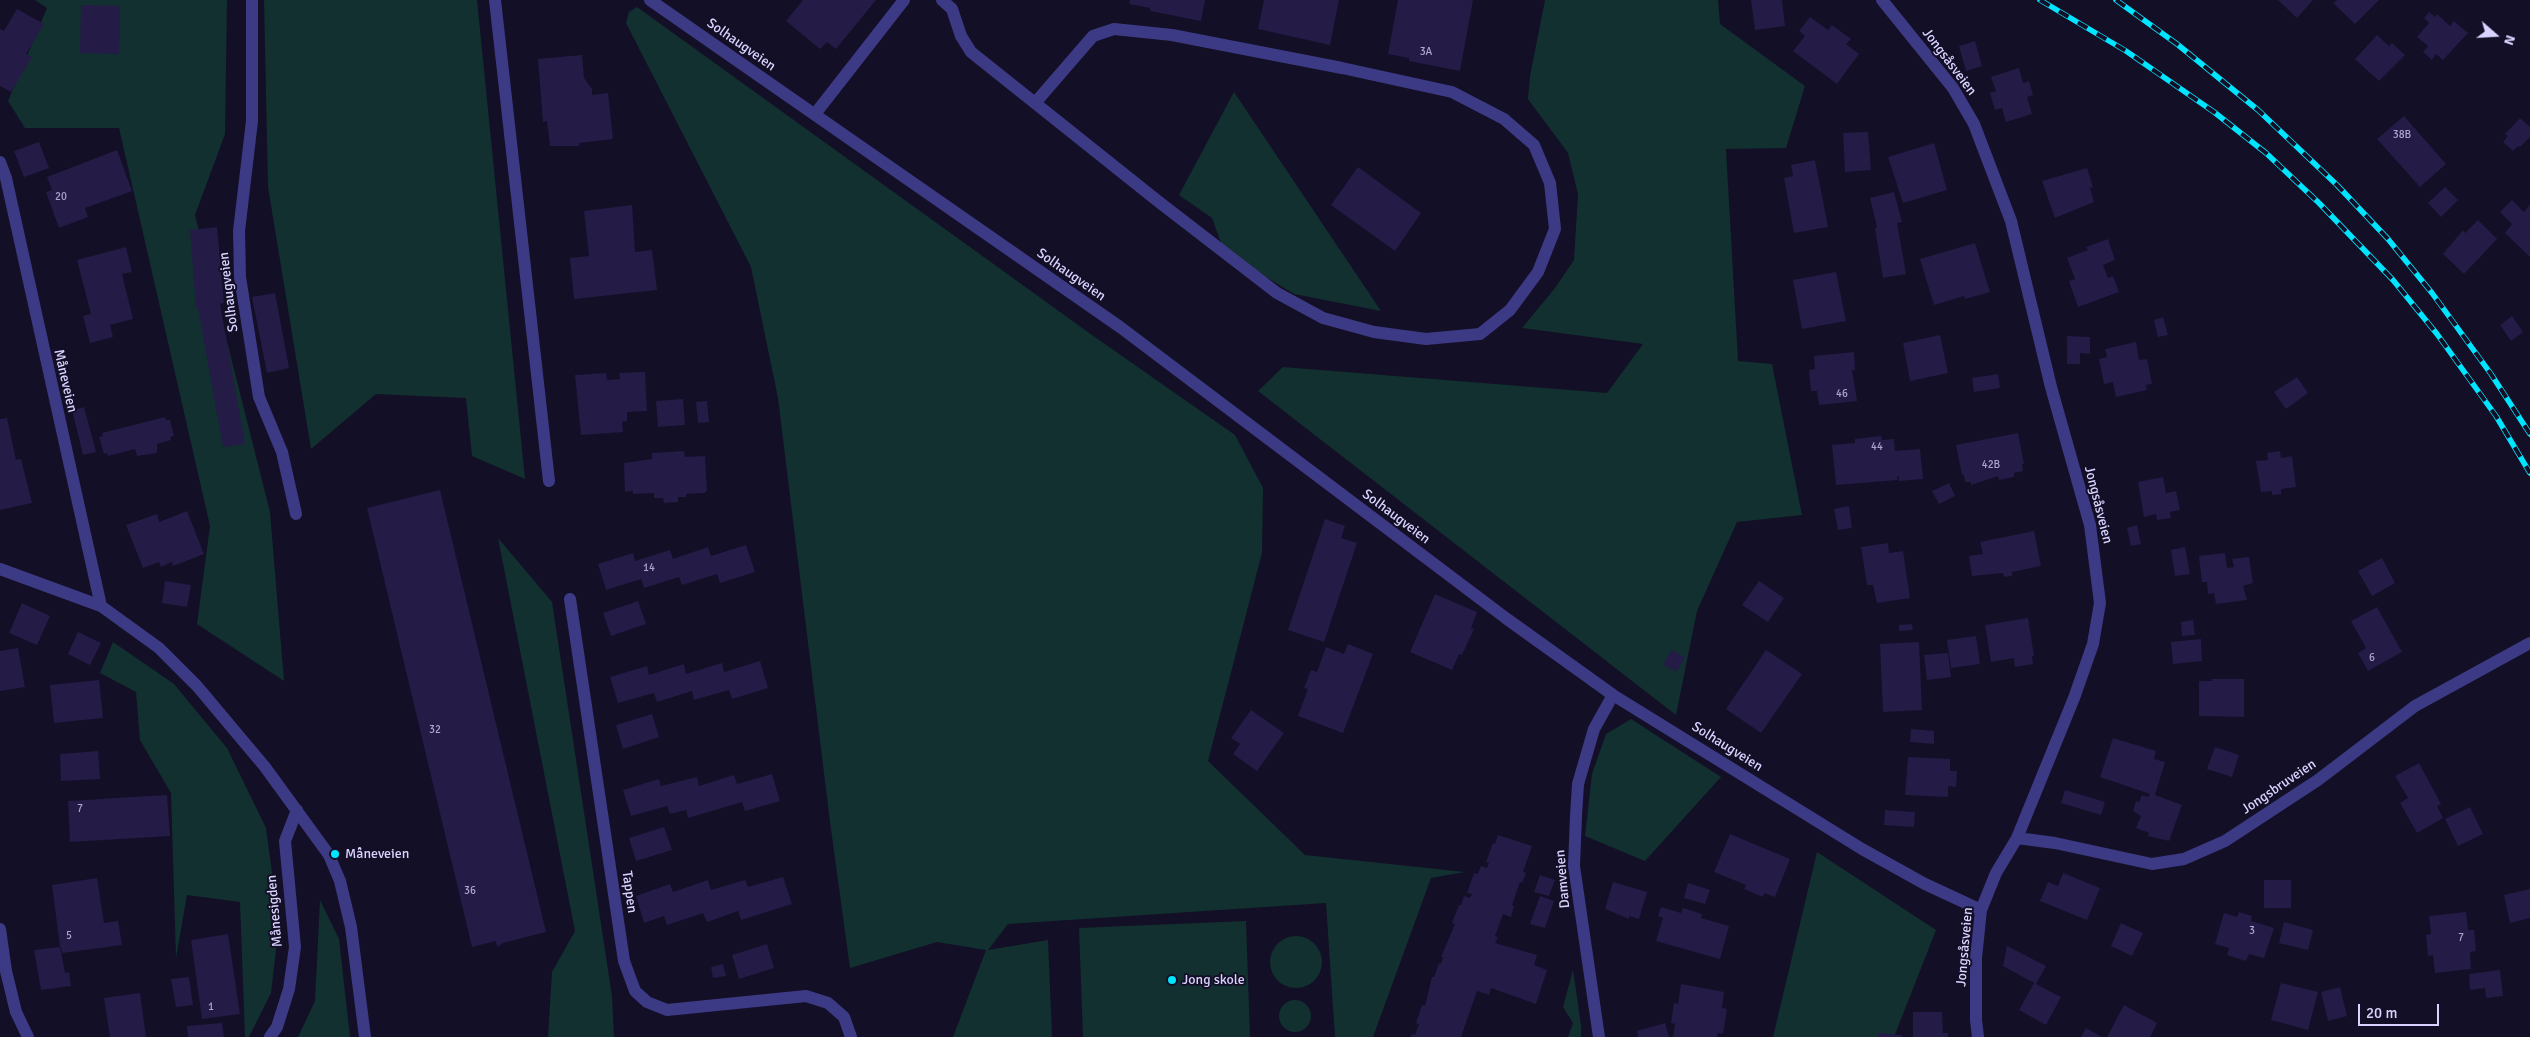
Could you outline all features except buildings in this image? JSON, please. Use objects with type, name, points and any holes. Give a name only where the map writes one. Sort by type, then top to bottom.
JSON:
[{"type":"street","name":"Solhaugveien","points":[[252,0],[252,121],[239,231],[240,277],[259,397],[282,452],[296,514]]},
{"type":"street","points":[[495,0],[549,481]]},
{"type":"street","name":"Solhaugveien","points":[[650,0],[1120,327],[1507,619],[1613,695],[1862,849],[1925,884],[1980,910]]},
{"type":"street","points":[[815,114],[904,0]]},
{"type":"street","points":[[942,0],[952,8],[961,36],[971,52],[1035,103],[1277,293],[1323,318],[1374,332],[1426,339],[1480,334],[1510,310],[1538,272],[1554,229],[1550,183],[1534,145],[1504,119],[1452,92],[1342,68],[1182,37],[1114,29],[1093,36],[1035,103]]},
{"type":"street","name":"Jongsåsveien","points":[[1882,0],[1953,88],[1974,124],[2011,221],[2051,387],[2092,542],[2100,603],[2093,644],[2074,698],[2017,838],[1996,873],[1980,910],[1976,958],[1976,1020],[1978,1037]]},
{"type":"street","name":"Måneveien","points":[[0,162],[6,178],[101,606]]},
{"type":"street","points":[[0,569],[101,606],[159,648],[198,686],[231,724],[329,855],[340,882],[351,927],[365,1037]]},
{"type":"street","name":"Tappen","points":[[570,598],[624,961],[634,991],[647,1002],[667,1010],[806,996],[828,1003],[844,1016],[851,1037]]},
{"type":"street","name":"Jongsbruveien","points":[[2017,838],[2055,843],[2152,864],[2184,860],[2226,841],[2318,780],[2415,706],[2530,643]]},
{"type":"street","name":"Damveien","points":[[1598,1037],[1574,866],[1576,816],[1578,784],[1594,729],[1613,695]]},
{"type":"street","name":"Månesigden","points":[[270,1037],[277,1027],[290,989],[295,947],[285,841],[297,810]]},
{"type":"street","points":[[0,929],[6,971],[16,1012],[28,1037]]},
{"type":"green space","points":[[35,0],[227,0],[225,134],[195,215],[270,512],[284,681],[197,624],[210,526],[119,128],[25,128],[8,101],[47,8]]},
{"type":"green space","points":[[264,0],[477,0],[525,479],[472,456],[466,398],[376,394],[311,449],[268,187]]},
{"type":"green space","points":[[1545,0],[1718,0],[1720,24],[1805,86],[1786,148],[1726,149],[1738,361],[1772,364],[1802,515],[1737,522],[1697,611],[1676,715],[1258,391],[1283,367],[1607,393],[1643,344],[1522,328],[1555,288],[1574,260],[1578,194],[1568,153],[1528,99],[1530,76]]},
{"type":"green space","points":[[637,7],[1092,335],[1235,435],[1263,488],[1262,553],[1208,761],[1305,855],[1465,872],[1431,878],[1373,1037],[1335,1037],[1326,903],[1008,924],[988,950],[1048,940],[1052,1037],[953,1037],[986,950],[937,942],[850,968],[830,822],[778,398],[751,267],[626,23],[629,12]]},
{"type":"green space","points":[[1234,92],[1381,311],[1294,294],[1224,251],[1212,218],[1179,195]]},
{"type":"green space","points":[[498,538],[552,602],[612,996],[614,1037],[548,1037],[552,972],[575,931]]},
{"type":"green space","points":[[113,642],[174,684],[227,748],[266,828],[279,924],[271,993],[249,1037],[245,1037],[240,902],[187,895],[176,958],[171,793],[140,740],[136,692],[100,673]]},
{"type":"green space","points":[[1631,719],[1721,777],[1645,861],[1585,836],[1592,774],[1606,734]]},
{"type":"green space","points":[[1817,852],[1936,930],[1894,1037],[1773,1037]]},
{"type":"green space","points":[[320,900],[339,939],[350,1037],[298,1037],[315,1001]]},
{"type":"green space","points":[[1246,921],[1250,1037],[1083,1037],[1079,928]]},
{"type":"green space","points":[[1291,936],[1301,936],[1315,943],[1322,957],[1322,967],[1315,981],[1301,988],[1291,988],[1281,984],[1274,977],[1270,967],[1270,957],[1274,947],[1281,940]]},
{"type":"green space","points":[[1573,970],[1581,1037],[1568,1037],[1573,1023],[1563,1007]]},
{"type":"green space","points":[[1295,1000],[1301,1001],[1306,1005],[1310,1010],[1310,1022],[1306,1027],[1301,1031],[1295,1032],[1289,1031],[1284,1027],[1280,1022],[1279,1016],[1280,1010],[1284,1005],[1289,1001]]},
{"type":"railway","points":[[2040,0],[2126,51],[2214,112],[2266,153],[2319,203],[2393,280],[2437,334],[2496,416],[2530,473]]},
{"type":"railway","points":[[2116,0],[2177,44],[2258,110],[2337,185],[2388,239],[2432,293],[2491,374],[2530,434]]},
{"type":"place","name":"Måneveien","points":[[335,854]]},
{"type":"place","name":"Jong skole","points":[[1172,980]]}]
